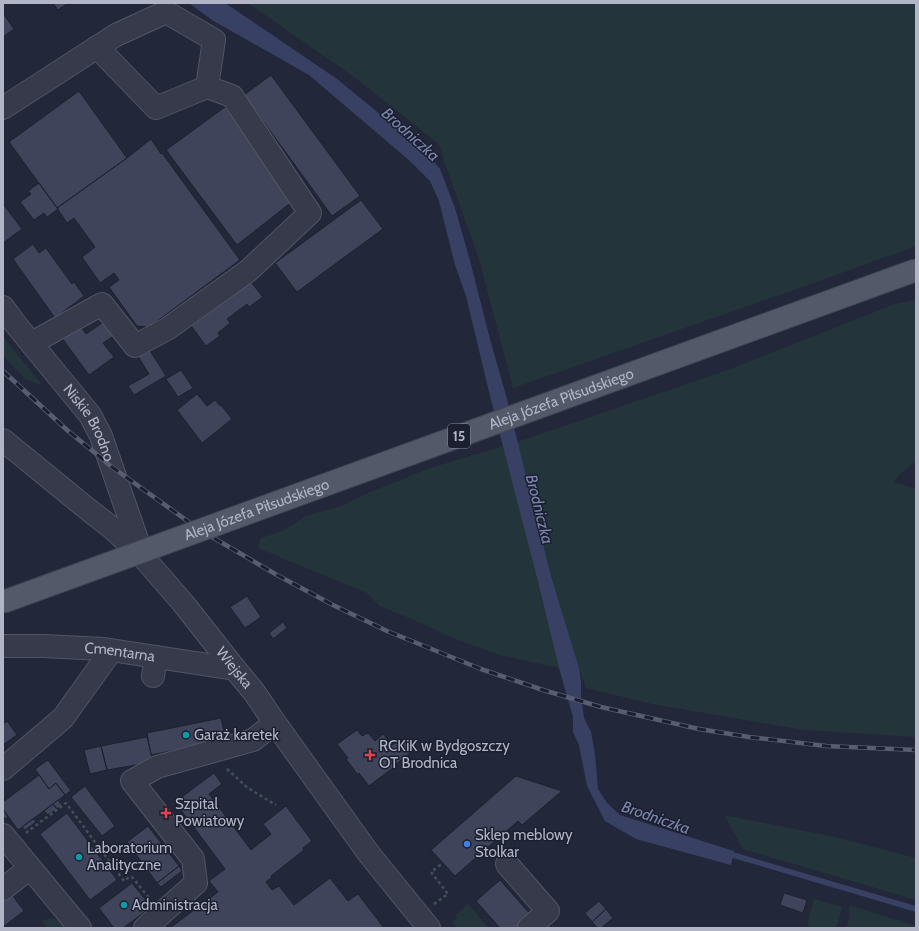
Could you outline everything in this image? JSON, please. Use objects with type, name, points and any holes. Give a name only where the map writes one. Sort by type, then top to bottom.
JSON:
[{"type":"main road","name":"Aleja Józefa Piłsudskiego","points":[[3,602],[916,270]]},
{"type":"street","points":[[3,108],[116,35],[166,12],[214,40],[208,87]]},
{"type":"street","points":[[32,344],[102,304],[135,346],[167,330],[248,271],[310,213],[232,96],[208,87],[156,108],[97,47]]},
{"type":"street","name":"Niskie Brodno","points":[[3,307],[90,415],[101,436],[143,557]]},
{"type":"street","name":"Wiejska","points":[[3,440],[112,528],[143,557],[254,692],[369,854],[425,920]]},
{"type":"street","name":"Cmentarna","points":[[3,646],[82,648],[111,651],[155,667],[235,669]]},
{"type":"street","points":[[3,769],[63,718],[111,651]]},
{"type":"street","points":[[145,928],[196,883],[193,859],[132,781],[157,767],[253,740],[275,723]]},
{"type":"street","points":[[3,835],[80,928]]},
{"type":"street","points":[[507,864],[548,911],[529,928]]},
{"type":"street","points":[[3,889],[30,868]]},
{"type":"path","points":[[222,765],[248,788],[276,805]]},
{"type":"path","points":[[30,837],[27,832],[66,803],[124,881],[129,877],[132,877],[151,901]]},
{"type":"path","points":[[425,920],[448,894],[431,872],[443,862]]},
{"type":"shaded area","points":[[248,3],[916,3],[916,246],[513,388],[479,259],[439,144],[354,77]]},
{"type":"shaded area","points":[[916,300],[916,461],[899,475],[894,482],[916,489],[916,737],[804,730],[652,704],[586,688],[551,576],[517,442],[725,371],[895,304]]},
{"type":"shaded area","points":[[3,336],[42,385],[26,380],[3,356]]},
{"type":"shaded area","points":[[504,446],[559,668],[500,655],[455,639],[380,606],[367,593],[258,548],[261,538],[283,531],[306,516],[341,506],[363,495],[430,468]]},
{"type":"shaded area","points":[[724,815],[839,838],[916,858],[916,900],[743,849]]},
{"type":"shaded area","points":[[814,899],[842,907],[838,924],[834,928],[808,928],[809,916]]},
{"type":"shaded area","points":[[468,904],[489,928],[457,928],[452,922],[457,918],[455,915]]},
{"type":"shaded area","points":[[849,905],[916,926],[916,928],[846,928],[850,911]]},
{"type":"shaded area","points":[[50,918],[64,921],[70,928],[48,928],[42,921]]},
{"type":"water","points":[[189,3],[225,3],[337,79],[425,151],[440,169],[455,208],[469,257],[507,399],[551,576],[579,668],[584,718],[591,732],[595,754],[598,789],[607,803],[620,815],[734,851],[731,865],[636,839],[605,821],[587,786],[579,745],[573,732],[573,717],[559,668],[466,296],[455,265],[439,201],[430,181],[410,161],[309,75],[212,20]]},
{"type":"building","points":[[53,3],[68,3],[58,10]]},
{"type":"building","points":[[3,13],[14,29],[3,37]]},
{"type":"building","points":[[271,75],[360,196],[332,216],[244,95]]},
{"type":"building","points":[[79,91],[127,158],[57,208],[9,142]]},
{"type":"building","points":[[225,107],[293,201],[237,245],[166,150]]},
{"type":"building","points":[[151,139],[240,260],[149,327],[137,326],[109,287],[119,280],[114,273],[100,283],[82,257],[95,247],[74,218],[67,223],[57,208]]},
{"type":"building","points":[[39,183],[58,209],[47,217],[44,213],[34,220],[20,202],[31,194],[28,191]]},
{"type":"building","points":[[361,200],[383,229],[297,292],[275,263]]},
{"type":"building","points":[[3,204],[22,229],[3,243]]},
{"type":"building","points":[[33,244],[39,253],[46,248],[72,284],[74,282],[84,296],[55,318],[13,259]]},
{"type":"building","points":[[251,282],[263,297],[249,307],[247,304],[227,319],[230,323],[218,333],[220,336],[206,346],[191,326]]},
{"type":"building","points":[[77,321],[86,334],[105,321],[115,335],[103,343],[114,357],[89,375],[59,334]]},
{"type":"building","points":[[147,346],[166,376],[134,395],[128,386],[149,374],[136,353]]},
{"type":"building","points":[[181,370],[193,388],[178,397],[166,379]]},
{"type":"building","points":[[197,394],[207,406],[215,400],[232,419],[202,443],[177,410]]},
{"type":"building","points":[[247,596],[261,617],[245,628],[230,607]]},
{"type":"building","points":[[283,622],[287,628],[273,639],[269,633]]},
{"type":"building","name":"Garaż karetek","points":[[221,718],[226,740],[151,755],[147,733]]},
{"type":"building","points":[[7,721],[17,735],[3,745],[3,724]]},
{"type":"building","points":[[357,730],[362,736],[368,733],[375,741],[383,734],[392,745],[400,740],[413,744],[416,748],[369,786],[359,773],[358,775],[346,759],[348,758],[337,744]]},
{"type":"building","points":[[147,737],[153,762],[107,770],[101,746]]},
{"type":"building","points":[[101,746],[107,770],[90,774],[84,750]]},
{"type":"building","points":[[48,760],[71,791],[65,795],[56,783],[49,789],[35,769]]},
{"type":"building","points":[[214,773],[222,784],[209,794],[251,850],[271,834],[263,824],[286,806],[312,841],[303,848],[304,850],[271,876],[272,877],[266,882],[272,890],[279,886],[294,905],[330,878],[348,901],[358,894],[384,928],[170,928],[218,892],[209,881],[225,869],[175,802]]},
{"type":"building","points":[[39,775],[49,789],[56,783],[65,795],[18,830],[3,809],[3,802]]},
{"type":"building","points":[[516,776],[562,791],[522,825],[518,821],[455,876],[431,850]]},
{"type":"building","points":[[85,786],[115,826],[102,836],[71,797]]},
{"type":"building","points":[[58,800],[62,805],[57,809],[53,804]]},
{"type":"building","points":[[53,804],[57,809],[48,815],[44,811]]},
{"type":"building","points":[[3,809],[8,817],[5,819],[3,816]]},
{"type":"building","name":"Laboratorium Analityczne","points":[[67,813],[117,880],[90,900],[40,834]]},
{"type":"building","points":[[33,819],[36,822],[25,830],[22,827]]},
{"type":"building","points":[[148,826],[179,866],[157,883],[127,842]]},
{"type":"building","points":[[179,866],[182,871],[161,887],[157,883]]},
{"type":"building","points":[[500,880],[532,916],[518,928],[500,928],[476,901]]},
{"type":"building","name":"Administracja","points":[[132,883],[148,903],[143,907],[146,911],[123,928],[114,928],[99,908]]},
{"type":"building","points":[[10,892],[24,911],[3,927],[3,897]]},
{"type":"building","points":[[784,893],[807,900],[803,913],[780,905]]},
{"type":"building","points":[[599,901],[606,909],[592,922],[585,913]]},
{"type":"building","points":[[606,909],[613,918],[601,928],[598,928],[592,922]]},
{"type":"waterway","name":"Brodniczka","points":[[726,853],[916,909]]},
{"type":"railway","points":[[3,371],[67,430],[112,467],[200,530],[277,575],[333,605],[387,631],[481,669],[543,690],[601,707],[699,729],[749,737],[826,746],[916,750]]},
{"type":"place","name":"Garaż karetek","points":[[186,735]]},
{"type":"place","name":"RCKiK w Bydgoszczy OT Brodnica","points":[[370,755]]},
{"type":"place","name":"Szpital Powiatowy","points":[[166,813]]},
{"type":"place","name":"Sklep meblowy Stolkar","points":[[467,844]]},
{"type":"place","name":"Laboratorium Analityczne","points":[[79,857]]},
{"type":"place","name":"Administracja","points":[[124,905]]}]
